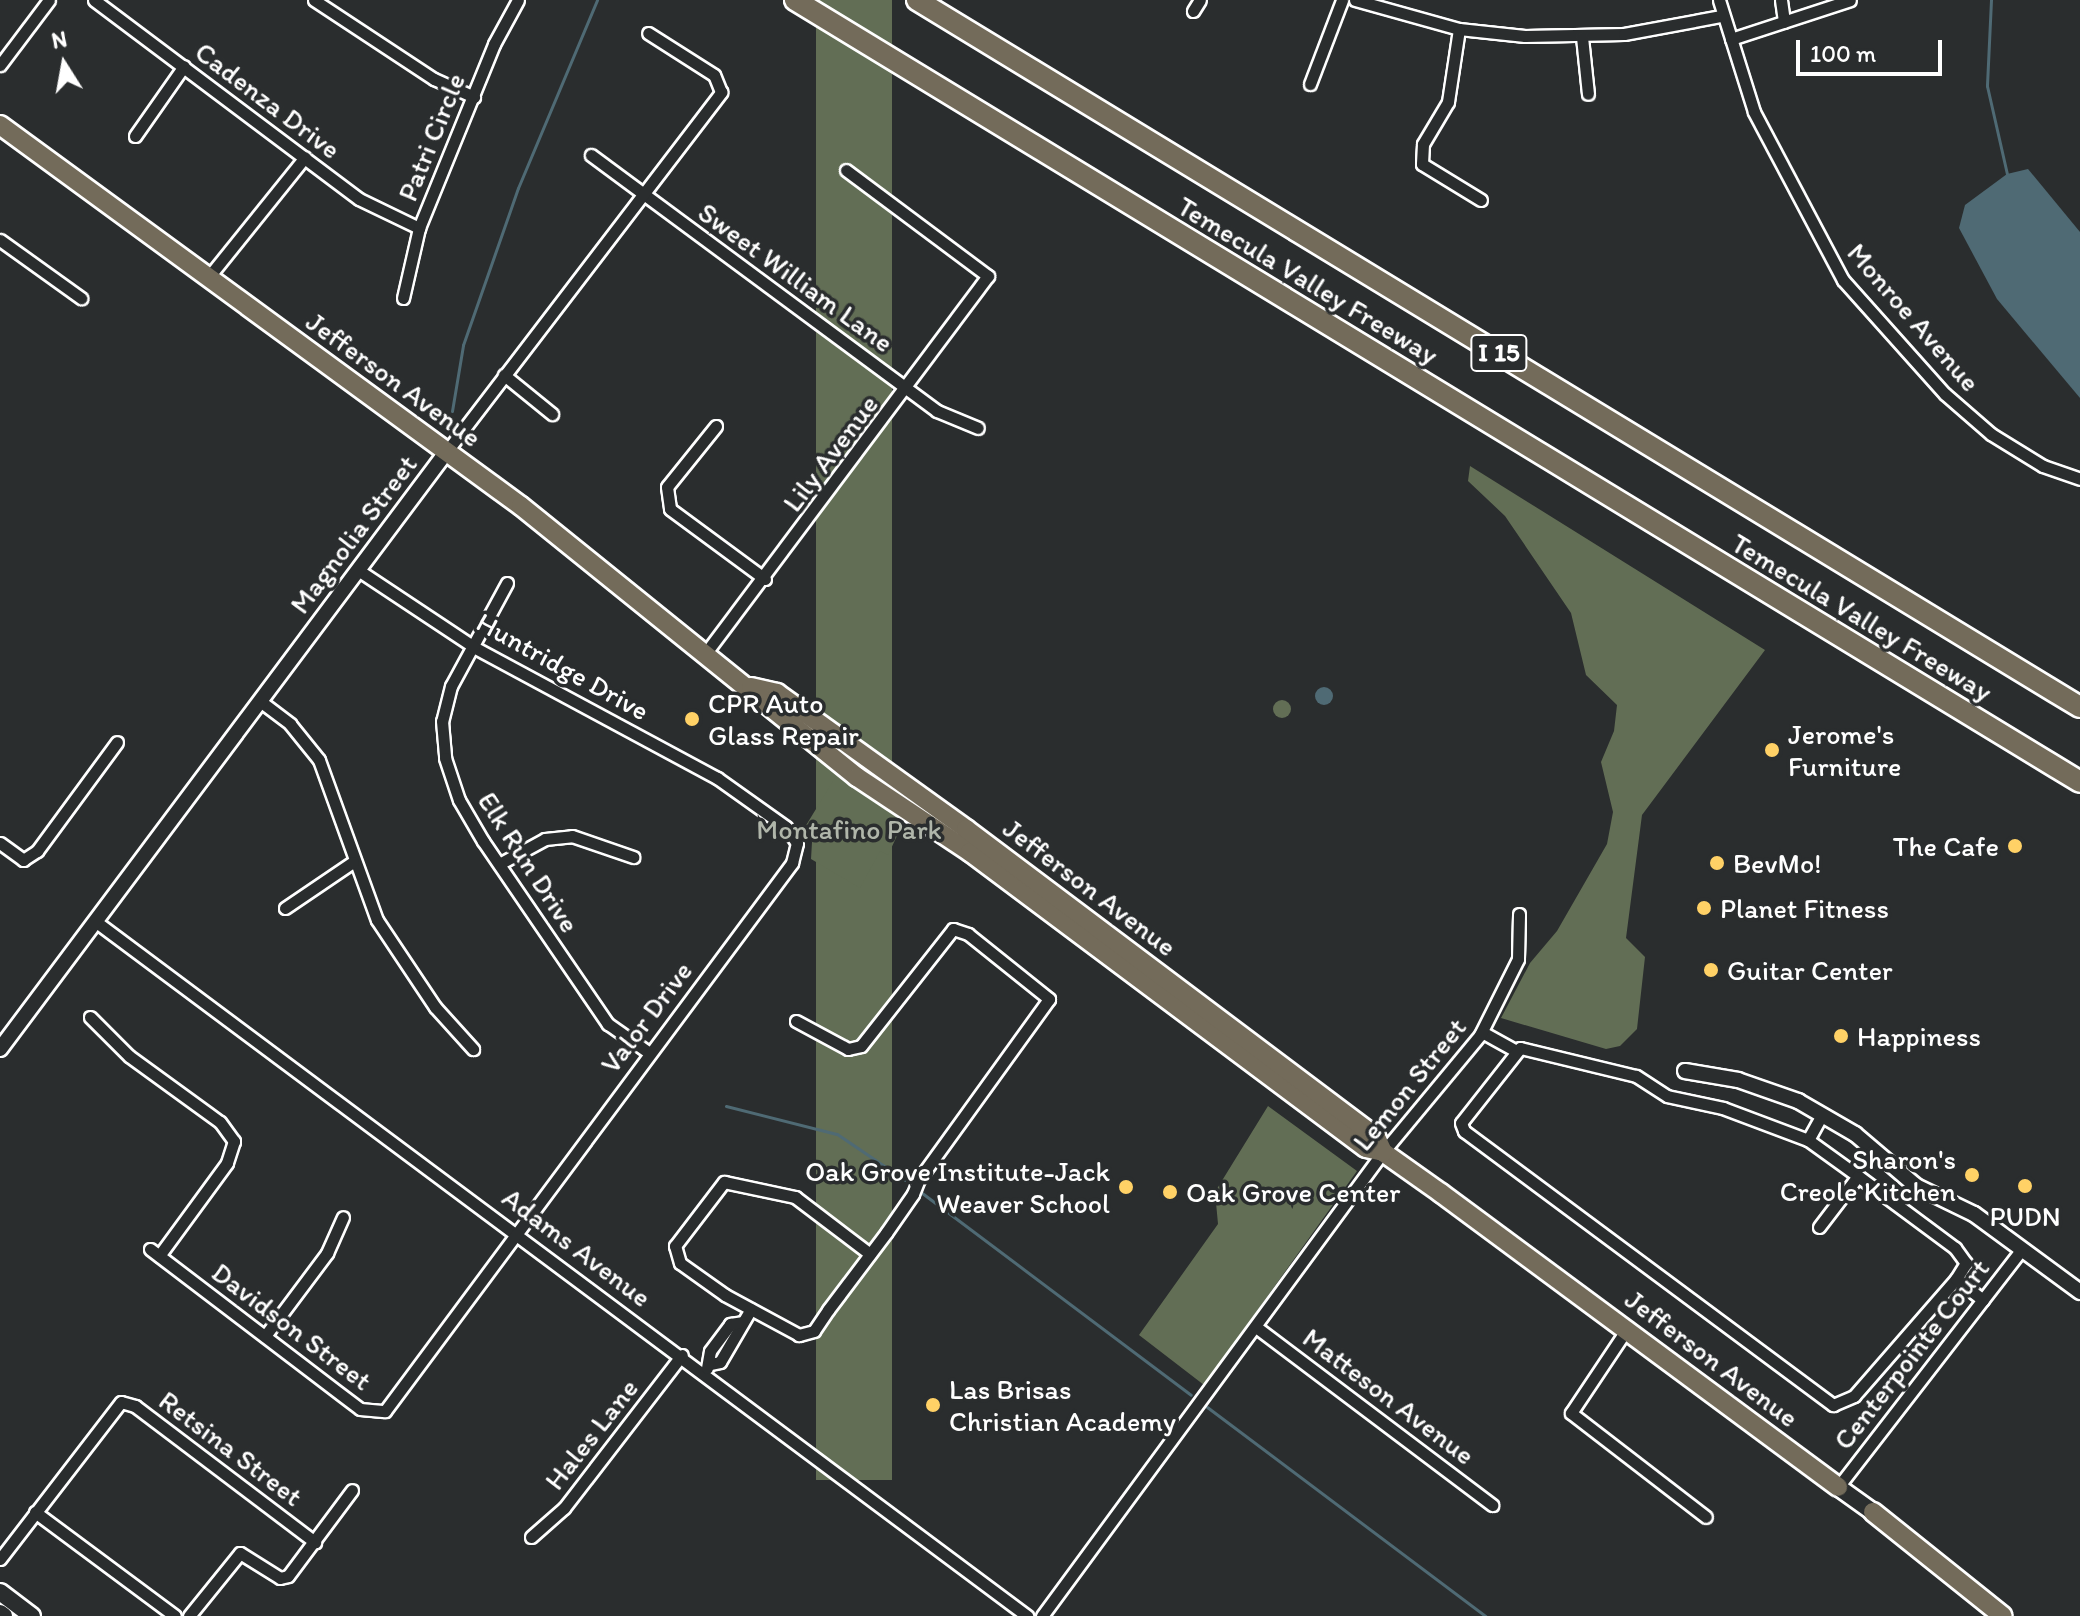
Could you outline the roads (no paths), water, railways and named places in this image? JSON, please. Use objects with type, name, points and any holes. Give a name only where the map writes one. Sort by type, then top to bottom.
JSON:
[{"type":"highway","name":"Temecula Valley Freeway","points":[[795,0],[2080,782]]},
{"type":"highway","name":"Temecula Valley Freeway","points":[[917,0],[2080,707]]},
{"type":"main road","name":"Jefferson Avenue","points":[[0,125],[207,279],[447,451],[749,686],[857,777],[970,852],[1366,1148],[1383,1152],[1627,1329],[1873,1512],[2003,1616]]},
{"type":"main road","name":"Jefferson Avenue","points":[[749,686],[777,693],[1099,928],[1376,1137],[1383,1152]]},
{"type":"main road","points":[[970,852],[998,864],[1083,927],[1099,928]]},
{"type":"main road","points":[[0,1592],[32,1616]]},
{"type":"street","points":[[0,65],[49,0]]},
{"type":"street","name":"Cadenza Drive","points":[[94,0],[359,199],[419,228]]},
{"type":"street","points":[[314,0],[421,71],[474,97]]},
{"type":"street","name":"Patri Circle","points":[[403,298],[419,228],[518,0]]},
{"type":"street","points":[[1310,84],[1342,0]]},
{"type":"street","points":[[1355,0],[1459,29],[1582,37],[1721,16]]},
{"type":"street","name":"Monroe Avenue","points":[[1719,0],[1721,16],[1754,112],[1843,280],[1945,394],[1991,434],[2043,466],[2080,479]]},
{"type":"street","points":[[1781,0],[1784,22]]},
{"type":"street","points":[[1731,39],[1850,0]]},
{"type":"street","points":[[1459,29],[1448,102],[1423,144],[1422,164],[1481,200]]},
{"type":"street","name":"Magnolia Street","points":[[0,1049],[504,375],[721,92],[714,75],[648,33]]},
{"type":"street","points":[[1582,37],[1588,94]]},
{"type":"street","points":[[135,136],[184,66]]},
{"type":"street","name":"Sweet William Lane","points":[[591,155],[937,411],[978,428]]},
{"type":"street","points":[[207,279],[305,157]]},
{"type":"street","name":"Lily Avenue","points":[[705,654],[908,389],[988,276],[846,170]]},
{"type":"street","points":[[0,240],[81,298]]},
{"type":"street","points":[[504,375],[552,414]]},
{"type":"street","points":[[716,426],[667,487],[670,509],[765,579]]},
{"type":"street","name":"Huntridge Drive","points":[[358,570],[474,647],[686,759],[786,827]]},
{"type":"street","name":"Elk Run Drive","points":[[507,583],[451,686],[442,721],[445,758],[459,800],[608,1024],[648,1052]]},
{"type":"street","points":[[260,701],[290,724],[319,760],[353,862],[377,920],[435,1007],[473,1049]]},
{"type":"street","points":[[0,843],[23,860],[37,851],[117,742]]},
{"type":"street","name":"Valor Drive","points":[[516,1232],[792,863],[797,843],[786,827]]},
{"type":"street","points":[[501,863],[545,839],[572,836],[633,857]]},
{"type":"street","points":[[285,908],[353,862]]},
{"type":"street","name":"Lemon Street","points":[[1042,1616],[1383,1152],[1482,1032],[1518,959],[1519,914]]},
{"type":"street","name":"Adams Avenue","points":[[95,921],[682,1355],[707,1368],[1027,1616]]},
{"type":"street","points":[[796,1021],[848,1049],[861,1046],[953,929],[968,934],[1049,999],[870,1254],[814,1331],[799,1335],[751,1309],[680,1263],[675,1246],[724,1182],[795,1197],[870,1254]]},
{"type":"street","name":"Davidson Street","points":[[90,1017],[129,1056],[220,1122],[234,1141],[227,1163],[154,1253],[360,1409],[385,1411],[516,1232]]},
{"type":"street","points":[[1482,1032],[1514,1050],[1636,1076],[1667,1096],[1723,1108],[1808,1140],[1955,1248],[1966,1263],[1956,1279],[1854,1396],[1833,1405],[1464,1131],[1464,1117],[1514,1050]]},
{"type":"street","points":[[1685,1071],[1738,1080],[1822,1115],[1855,1134],[1916,1186],[1974,1214],[2080,1292]]},
{"type":"street","points":[[1808,1140],[1822,1115]]},
{"type":"street","points":[[1819,1227],[1858,1176]]},
{"type":"street","points":[[265,1336],[327,1253],[343,1217]]},
{"type":"street","name":"Centerpointe Court","points":[[1838,1487],[2022,1249]]},
{"type":"street","points":[[1956,1279],[1983,1300]]},
{"type":"street","points":[[707,1368],[720,1362],[733,1345],[751,1309]]},
{"type":"street","points":[[707,1368],[710,1351],[730,1324],[742,1322]]},
{"type":"street","name":"Matteson Avenue","points":[[1256,1327],[1492,1505]]},
{"type":"street","points":[[1627,1329],[1571,1413],[1706,1517]]},
{"type":"street","points":[[721,1336],[733,1345]]},
{"type":"street","name":"Hales Lane","points":[[531,1537],[564,1508],[682,1355]]},
{"type":"street","name":"Retsina Street","points":[[0,1559],[114,1405],[127,1403],[315,1542]]},
{"type":"street","points":[[189,1616],[240,1553],[280,1578],[294,1570],[352,1490]]},
{"type":"street","points":[[35,1512],[175,1616]]},
{"type":"water","points":[[2028,169],[2080,232],[2080,398],[1997,299],[1959,228],[1965,205],[2007,174]]},
{"type":"water","points":[[1324,687],[1333,696],[1324,705],[1315,696]]},
{"type":"waterway","points":[[452,411],[463,345],[518,188],[597,0]]},
{"type":"waterway","points":[[1991,0],[1987,86],[2007,174]]},
{"type":"waterway","points":[[726,1106],[837,1134],[905,1180]]},
{"type":"waterway","points":[[922,1193],[1191,1395]]},
{"type":"waterway","points":[[1207,1407],[1485,1616]]},
{"type":"place","name":"CPR Auto Glass Repair","points":[[692,719]]},
{"type":"place","name":"Jerome's Furniture","points":[[1772,750]]},
{"type":"place","name":"The Cafe","points":[[2015,846]]},
{"type":"place","name":"BevMo!","points":[[1717,863]]},
{"type":"place","name":"Planet Fitness","points":[[1704,908]]},
{"type":"place","name":"Guitar Center","points":[[1711,970]]},
{"type":"place","name":"Happiness","points":[[1841,1036]]},
{"type":"place","name":"Sharon's Creole Kitchen","points":[[1972,1175]]},
{"type":"place","name":"PUDN","points":[[2025,1186]]},
{"type":"place","name":"Oak Grove Institute-Jack Weaver School","points":[[1126,1187]]},
{"type":"place","name":"Oak Grove Center","points":[[1170,1192]]},
{"type":"place","name":"Las Brisas Christian Academy","points":[[933,1405]]},
{"type":"park label","name":"Montafino Park","points":[[849,829]]}]
